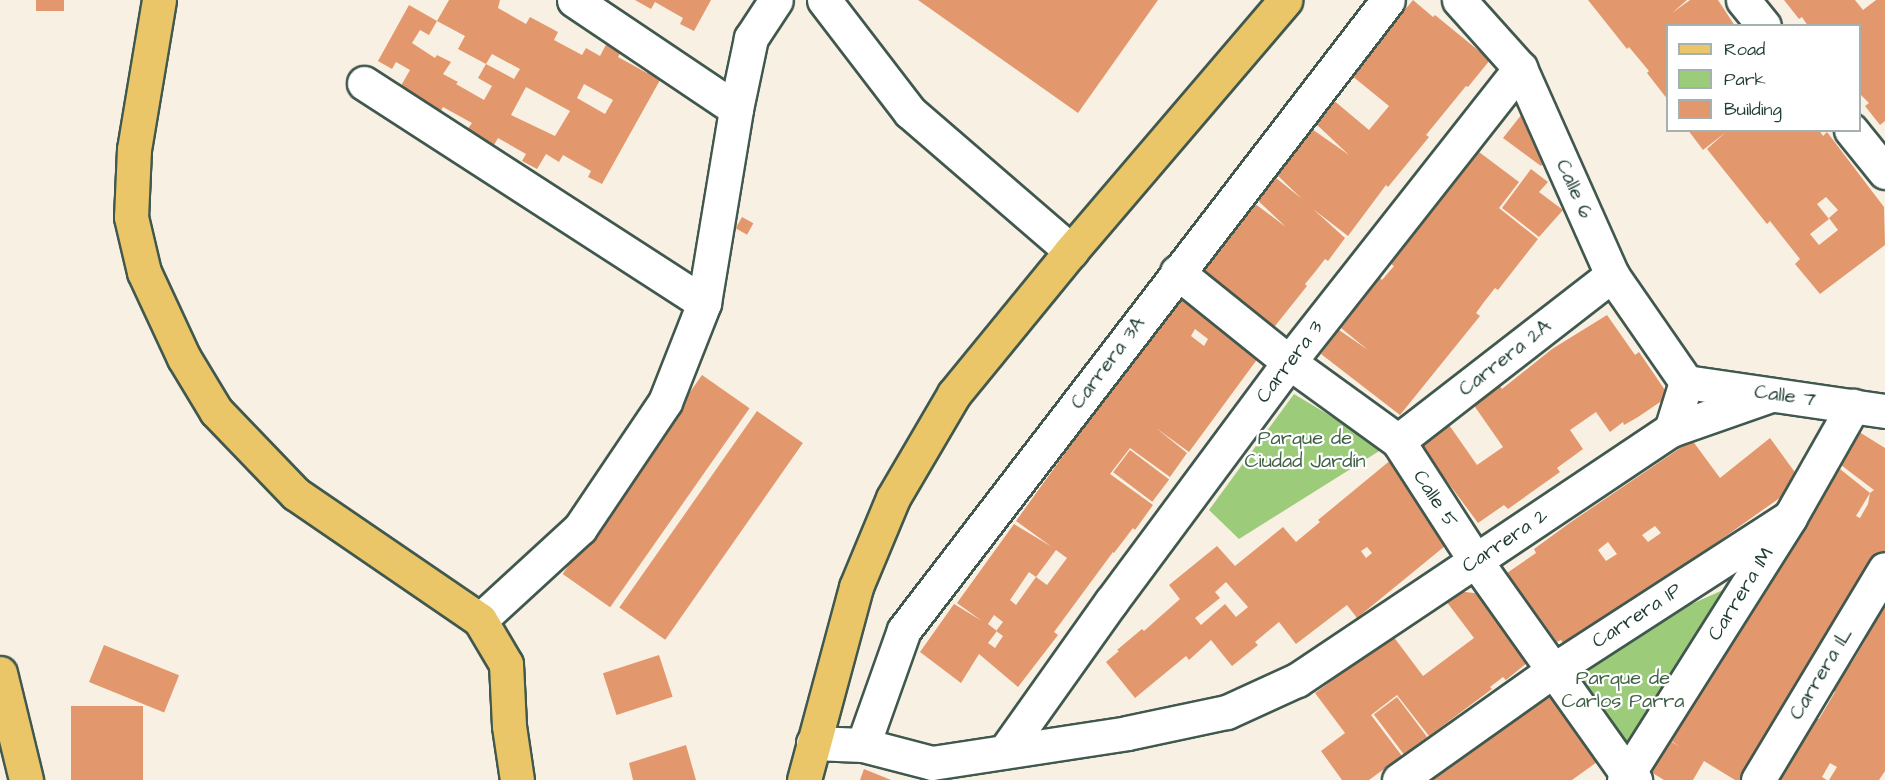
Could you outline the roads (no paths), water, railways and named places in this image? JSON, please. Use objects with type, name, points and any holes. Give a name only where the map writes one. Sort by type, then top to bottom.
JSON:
[{"type":"main road","points":[[159,0],[134,149],[131,217],[144,272],[184,358],[216,411],[296,494],[480,620],[506,664],[509,726],[517,780]]},
{"type":"main road","points":[[804,780],[856,587],[893,498],[954,394],[1071,251],[1285,0]]},
{"type":"main road","points":[[0,673],[26,780]]},
{"type":"street","points":[[574,0],[736,109]]},
{"type":"street","points":[[480,620],[580,528],[665,402],[704,303],[736,109],[751,38],[776,0]]},
{"type":"street","points":[[824,0],[910,112],[1071,251]]},
{"type":"street","name":"Carrera 3A","points":[[863,745],[904,630],[1388,0]]},
{"type":"street","name":"Calle 6","points":[[1459,0],[1520,68],[1612,275],[1686,382]]},
{"type":"street","points":[[1743,0],[1762,24]]},
{"type":"street","name":"Carrera 3","points":[[1005,751],[1111,602],[1289,362],[1520,68]]},
{"type":"street","points":[[364,83],[704,303]]},
{"type":"street","points":[[1853,132],[1885,172]]},
{"type":"street","name":"Calle 5","points":[[1177,272],[1289,362],[1398,441],[1475,560],[1555,669],[1626,779]]},
{"type":"street","name":"Carrera 2A","points":[[1398,441],[1612,275]]},
{"type":"street","points":[[1671,430],[1686,382]]},
{"type":"street","name":"Calle 7","points":[[1686,382],[1885,411]]},
{"type":"street","name":"Carrera 2","points":[[813,743],[863,745],[932,762],[1127,734],[1227,712],[1298,680],[1671,430],[1774,394]]},
{"type":"street","name":"Carrera 1M","points":[[1626,779],[1790,518],[1853,406]]},
{"type":"street","name":"Carrera 1P","points":[[1399,780],[1555,669],[1790,518]]},
{"type":"street","name":"Carrera 1L","points":[[1758,780],[1885,569]]},
{"type":"park label","name":"Parque de Ciudad Jardín","points":[[1305,450]]},
{"type":"park label","name":"Parque de Carlos Parra","points":[[1623,690]]}]
